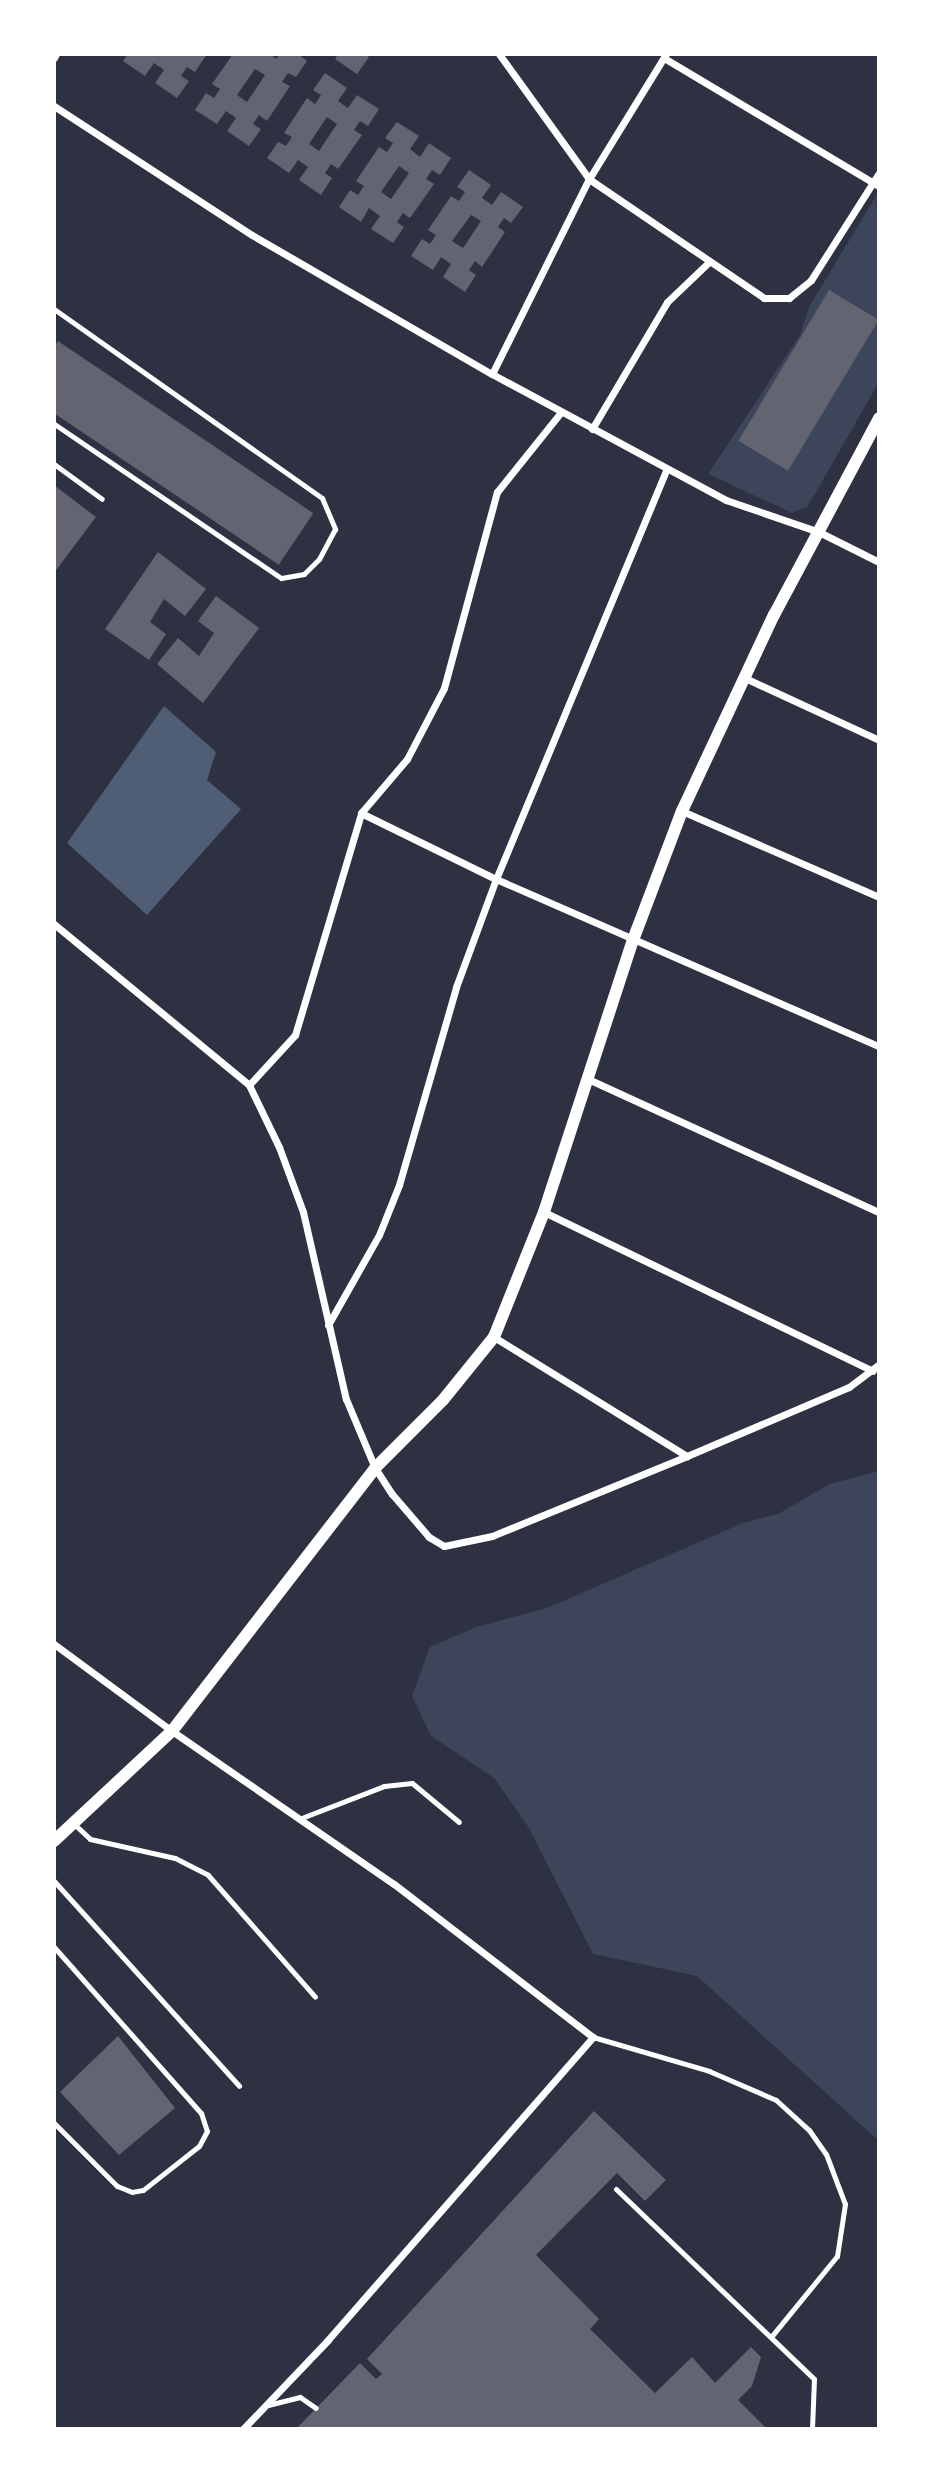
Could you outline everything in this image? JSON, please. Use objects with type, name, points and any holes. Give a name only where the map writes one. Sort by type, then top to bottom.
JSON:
[{"type":"street","points":[[499,54],[589,179],[764,298],[789,298],[811,280],[876,184],[879,173]]},
{"type":"street","points":[[492,374],[589,179],[665,56],[876,184]]},
{"type":"street","points":[[54,106],[252,234],[492,374],[726,500],[819,532],[879,562]]},
{"type":"street","points":[[592,429],[667,302],[710,261]]},
{"type":"street","points":[[249,1085],[295,1035],[361,813],[407,759],[444,688],[497,492],[561,412]]},
{"type":"street","points":[[54,1841],[172,1731],[375,1468],[443,1400],[494,1337],[544,1212],[633,940],[682,811],[745,678],[879,418]]},
{"type":"street","points":[[328,1325],[379,1235],[398,1185],[456,987],[496,879],[666,470]]},
{"type":"street","points":[[745,678],[879,740]]},
{"type":"street","points":[[682,811],[879,897]]},
{"type":"street","points":[[361,813],[496,879],[879,1046]]},
{"type":"street","points":[[54,924],[249,1085],[279,1147],[303,1212],[346,1399],[375,1468],[399,1503],[429,1537],[444,1546],[492,1536],[687,1456],[849,1387],[879,1364]]},
{"type":"street","points":[[588,1079],[879,1212]]},
{"type":"street","points":[[544,1212],[873,1371]]},
{"type":"street","points":[[494,1337],[687,1456]]},
{"type":"street","points":[[54,1644],[172,1731],[394,1884],[593,2037],[328,2340],[243,2429]]},
{"type":"lane","points":[[54,309],[242,446],[322,498],[335,529],[319,559],[304,574],[281,578],[54,424]]},
{"type":"lane","points":[[54,464],[102,499]]},
{"type":"lane","points":[[299,1819],[384,1786],[412,1783],[459,1822]]},
{"type":"lane","points":[[73,1823],[90,1839],[175,1858],[208,1875],[315,1997]]},
{"type":"lane","points":[[54,1881],[239,2086]]},
{"type":"lane","points":[[54,1947],[201,2113],[207,2131],[199,2146],[143,2190],[132,2192],[117,2186],[54,2123]]},
{"type":"lane","points":[[593,2037],[709,2071],[776,2100],[809,2130],[826,2154],[845,2204],[836,2256],[771,2337]]},
{"type":"lane","points":[[616,2189],[814,2378],[812,2429]]},
{"type":"lane","points":[[265,2406],[300,2398],[316,2408]]},
{"type":"shaded area","points":[[879,191],[879,382],[808,506],[792,513],[708,474],[800,335],[809,307]]},
{"type":"shaded area","points":[[164,706],[216,752],[207,780],[241,809],[147,915],[67,843]]},
{"type":"shaded area","points":[[879,1471],[879,2141],[697,1976],[593,1954],[529,1828],[494,1778],[431,1736],[412,1696],[430,1647],[476,1627],[547,1608],[743,1523],[778,1514],[830,1484]]},
{"type":"building","points":[[128,54],[207,54],[195,72],[187,67],[181,76],[189,81],[177,98],[155,83],[164,70],[154,63],[145,76],[123,61]]},
{"type":"building","points":[[233,54],[270,54],[276,59],[280,54],[298,54],[307,61],[296,77],[288,73],[282,82],[290,86],[267,121],[259,115],[253,124],[261,129],[249,146],[227,131],[236,118],[226,111],[217,124],[195,110],[206,93],[214,98],[220,89],[212,84]],"holes":[[[255,69],[265,75],[247,102],[237,95]]]},
{"type":"building","points":[[338,54],[365,54],[369,57],[357,74],[335,59]]},
{"type":"building","points":[[325,73],[347,88],[338,101],[348,108],[357,95],[379,109],[368,126],[360,121],[354,130],[362,135],[338,169],[331,164],[325,173],[332,178],[321,195],[299,180],[308,167],[298,160],[289,173],[267,158],[278,142],[286,146],[292,137],[284,133],[307,98],[315,104],[321,95],[313,90]],"holes":[[[327,117],[337,124],[319,151],[309,144]]]},
{"type":"building","points":[[397,122],[419,136],[410,149],[420,157],[429,143],[451,158],[440,175],[432,170],[426,179],[434,184],[410,218],[403,213],[397,222],[404,227],[393,243],[371,229],[380,216],[369,208],[361,222],[339,207],[350,190],[358,195],[364,186],[356,181],[379,147],[387,152],[393,143],[385,138]],"holes":[[[399,166],[409,173],[391,199],[381,192]]]},
{"type":"building","points":[[469,170],[491,185],[482,198],[492,205],[501,192],[523,207],[511,223],[504,218],[498,227],[505,232],[482,267],[475,261],[469,270],[476,275],[465,292],[443,277],[451,264],[441,257],[433,270],[411,256],[422,239],[430,244],[436,235],[428,230],[451,196],[459,201],[465,192],[457,187]],"holes":[[[471,215],[481,221],[463,248],[452,241]]]},
{"type":"building","points":[[829,290],[879,320],[788,471],[738,441]]},
{"type":"building","points":[[58,341],[313,513],[279,565],[54,413],[54,347]]},
{"type":"building","points":[[54,485],[96,517],[54,573]]},
{"type":"building","points":[[158,552],[206,589],[185,616],[164,599],[150,622],[166,634],[149,660],[105,629]]},
{"type":"building","points":[[216,596],[259,628],[203,703],[157,664],[178,638],[199,656],[214,633],[198,621]]},
{"type":"building","points":[[118,2036],[175,2108],[119,2155],[60,2092]]},
{"type":"building","points":[[594,2111],[666,2180],[645,2201],[617,2173],[536,2255],[599,2319],[590,2329],[655,2393],[692,2357],[715,2383],[751,2347],[761,2357],[752,2386],[738,2400],[767,2429],[296,2429],[360,2363],[376,2379],[382,2374],[367,2359]]}]
